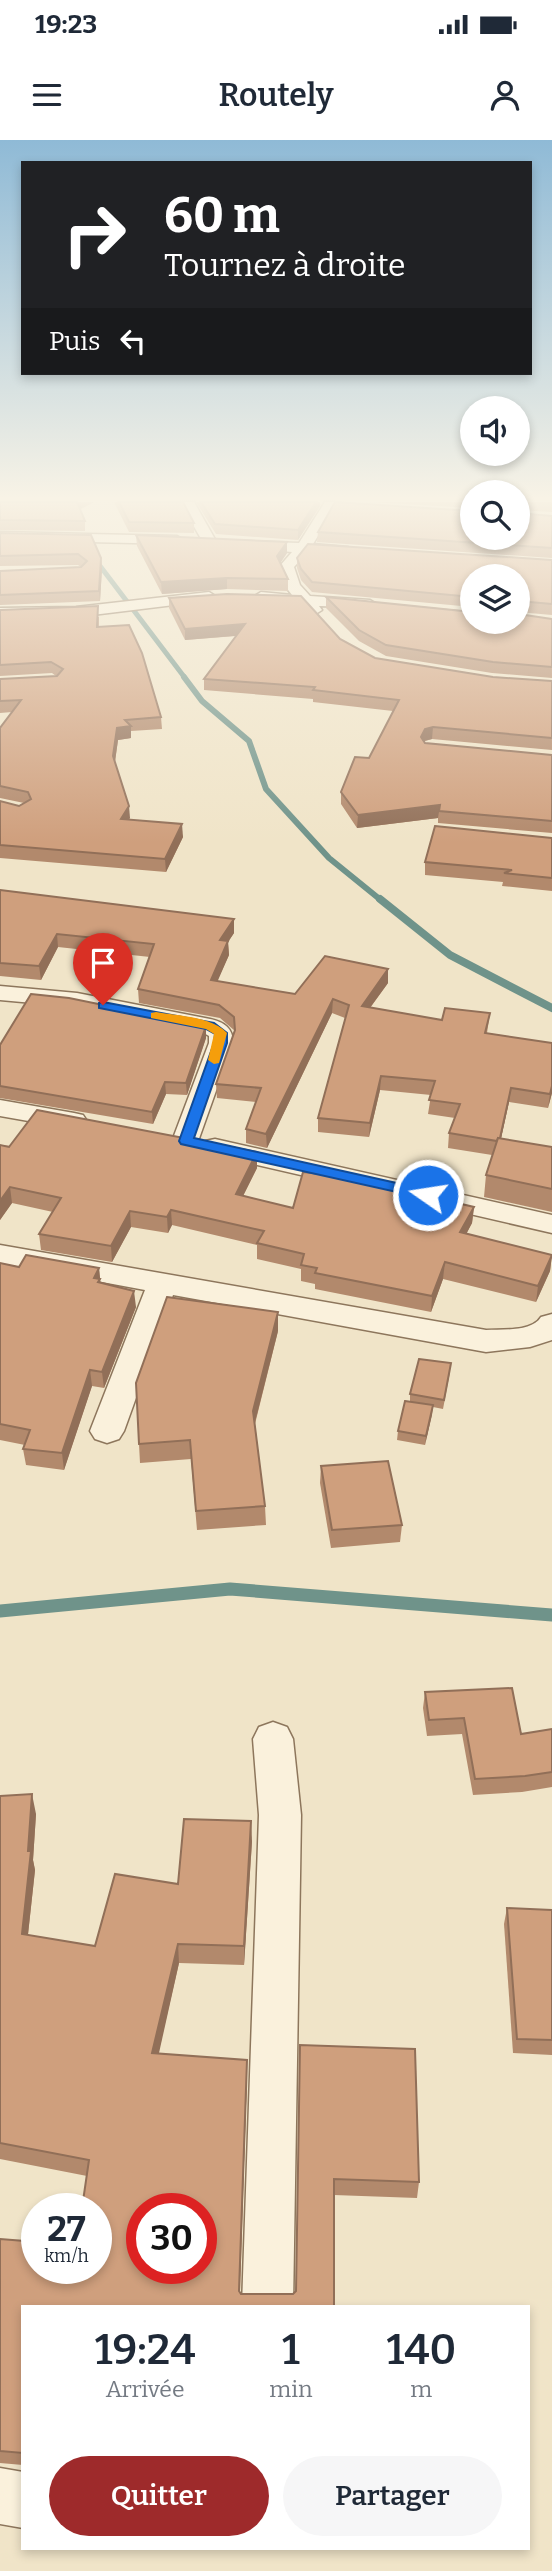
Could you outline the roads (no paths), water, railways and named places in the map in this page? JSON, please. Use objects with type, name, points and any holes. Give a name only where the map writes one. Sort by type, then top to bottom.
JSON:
[{"type":"street","points":[[318,615],[326,626]]},
{"type":"street","points":[[0,993],[77,1000],[210,1026],[221,1033],[220,1043],[173,1138],[552,1224]]},
{"type":"street","points":[[0,1108],[93,1124]]},
{"type":"street","points":[[0,1254],[485,1341],[530,1337],[550,1328],[552,1324]]},
{"type":"street","points":[[107,1431],[162,1283]]},
{"type":"street","points":[[267,2305],[280,1815],[273,1740]]},
{"type":"street","points":[[0,2496],[21,2500]]},
{"type":"waterway","points":[[138,615],[185,678]]},
{"type":"waterway","points":[[184,677],[202,701],[249,741],[266,789],[329,858],[382,901]]},
{"type":"waterway","points":[[380,899],[450,955],[552,1008]]},
{"type":"waterway","points":[[0,1611],[230,1589],[552,1615]]}]
